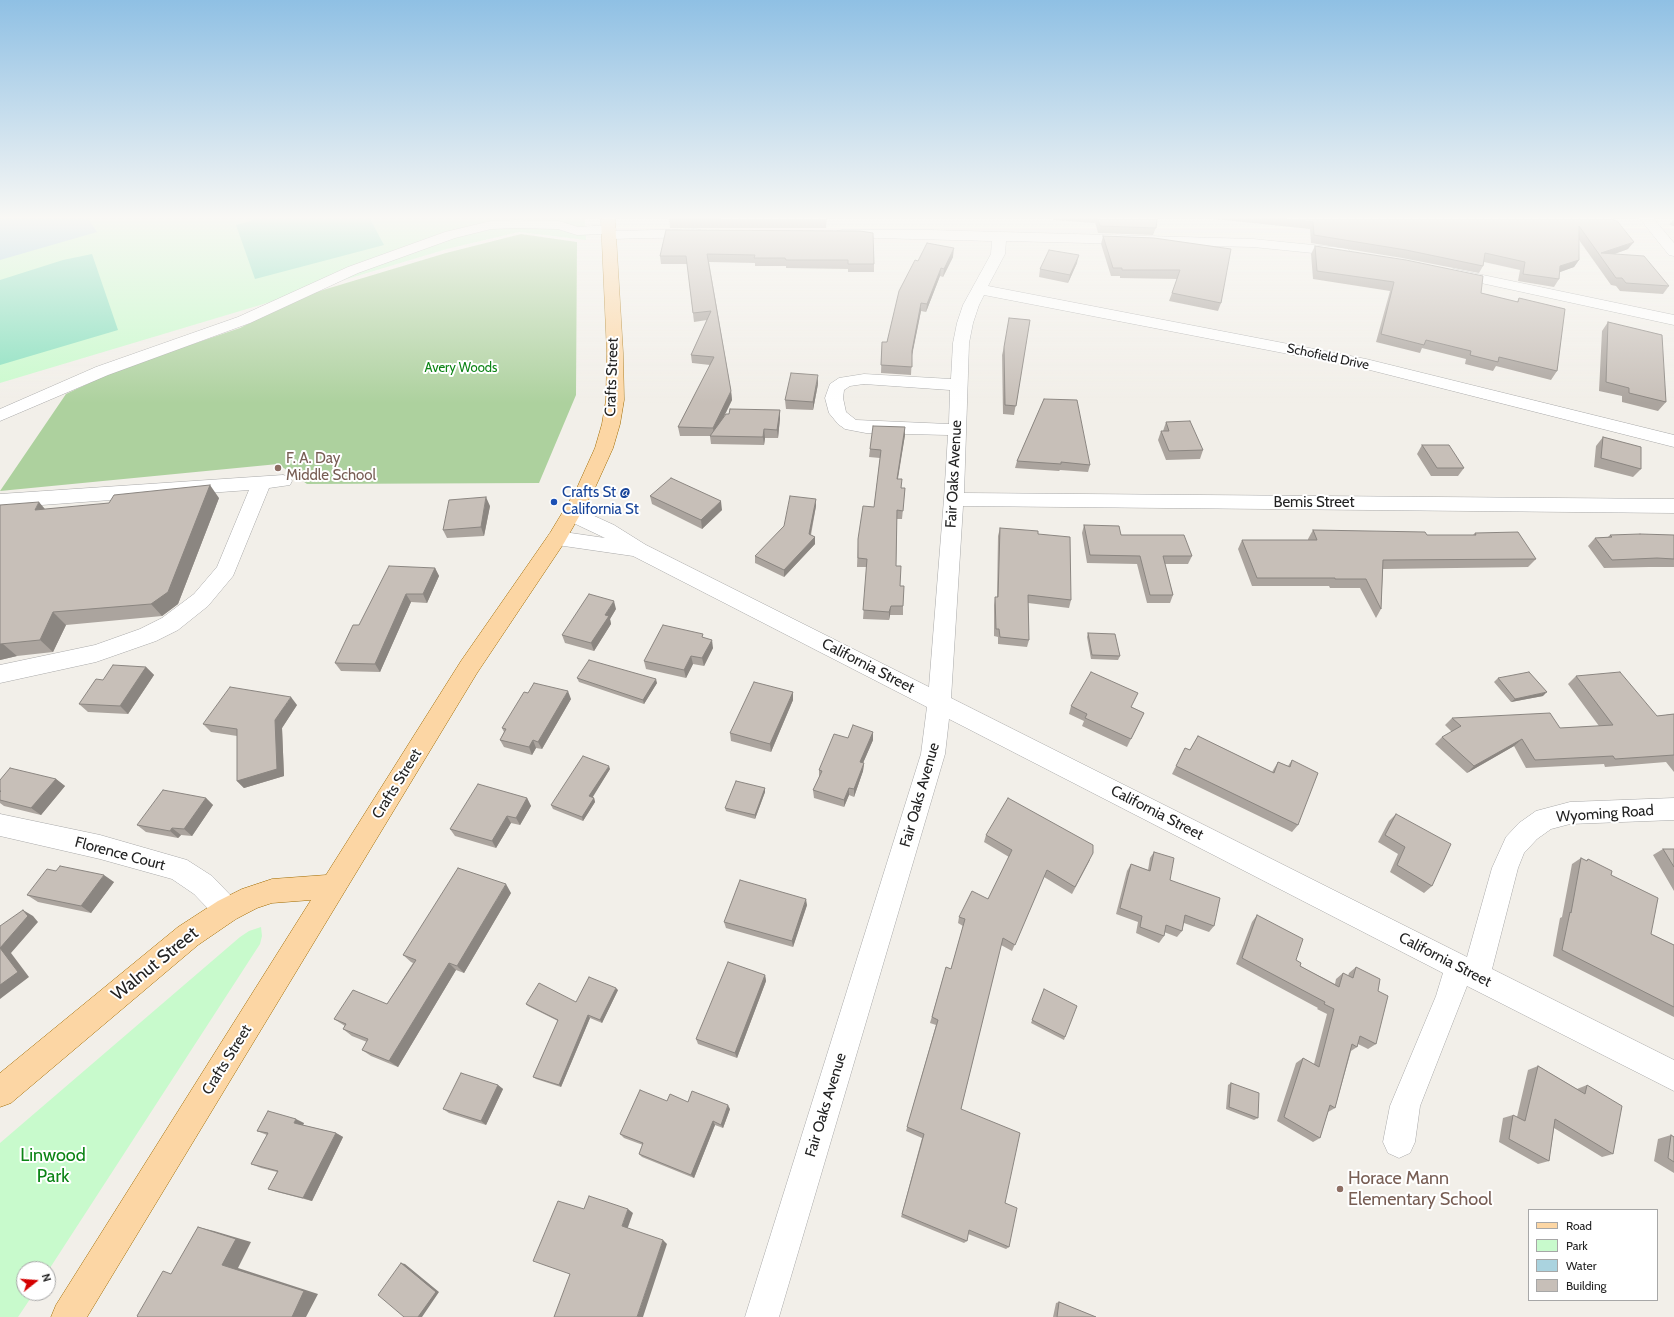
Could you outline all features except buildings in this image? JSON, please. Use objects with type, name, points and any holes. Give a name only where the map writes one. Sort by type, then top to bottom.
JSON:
[{"type":"main road","name":"Crafts Street","points":[[68,1317],[469,667],[557,538],[586,490],[608,436],[613,411],[616,377],[611,280]]},
{"type":"main road","name":"Walnut Street","points":[[0,1092],[188,936],[227,910],[251,898],[272,891],[298,888],[334,887]]},
{"type":"street","points":[[0,416],[102,371],[244,320],[329,280]]},
{"type":"street","name":"Fair Oaks Avenue","points":[[762,1317],[929,768],[936,739],[954,499],[962,333],[967,314],[984,280]]},
{"type":"street","points":[[1485,280],[1674,320]]},
{"type":"street","name":"Schofield Drive","points":[[979,289],[1366,364],[1674,441]]},
{"type":"street","points":[[957,430],[866,427],[851,424],[844,420],[838,413],[834,398],[836,388],[845,382],[864,379],[959,385]]},
{"type":"street","points":[[0,501],[283,481]]},
{"type":"street","points":[[0,674],[103,651],[148,635],[170,624],[201,600],[226,571],[262,482]]},
{"type":"street","name":"Bemis Street","points":[[954,499],[1674,506]]},
{"type":"street","name":"California Street","points":[[572,514],[607,530],[639,550],[1674,1076]]},
{"type":"street","name":"California Street","points":[[557,538],[639,550]]},
{"type":"street","name":"Wyoming Road","points":[[1399,1142],[1405,1106],[1450,996],[1468,971],[1505,868],[1516,845],[1528,831],[1545,819],[1570,813],[1674,809]]},
{"type":"street","name":"Florence Court","points":[[0,825],[100,847],[178,869],[203,885],[227,910]]},
{"type":"green space","points":[[0,280],[342,280],[0,383]]},
{"type":"green space","points":[[0,280],[101,280],[118,330],[0,365]]},
{"type":"green space","name":"Avery Woods","points":[[355,280],[577,280],[576,395],[539,483],[307,484],[278,464],[0,491],[66,394],[119,369],[240,328],[303,296]]},
{"type":"green space","name":"Linwood Park","points":[[261,927],[262,936],[260,944],[54,1261],[16,1261],[16,1301],[29,1301],[18,1317],[0,1317],[0,1143],[240,937],[249,931]]},
{"type":"place","name":"F. A. Day Middle School","points":[[278,468]]},
{"type":"place","name":"Crafts St @ California St","points":[[554,502]]},
{"type":"place","name":"Horace Mann Elementary School","points":[[1340,1189]]}]
